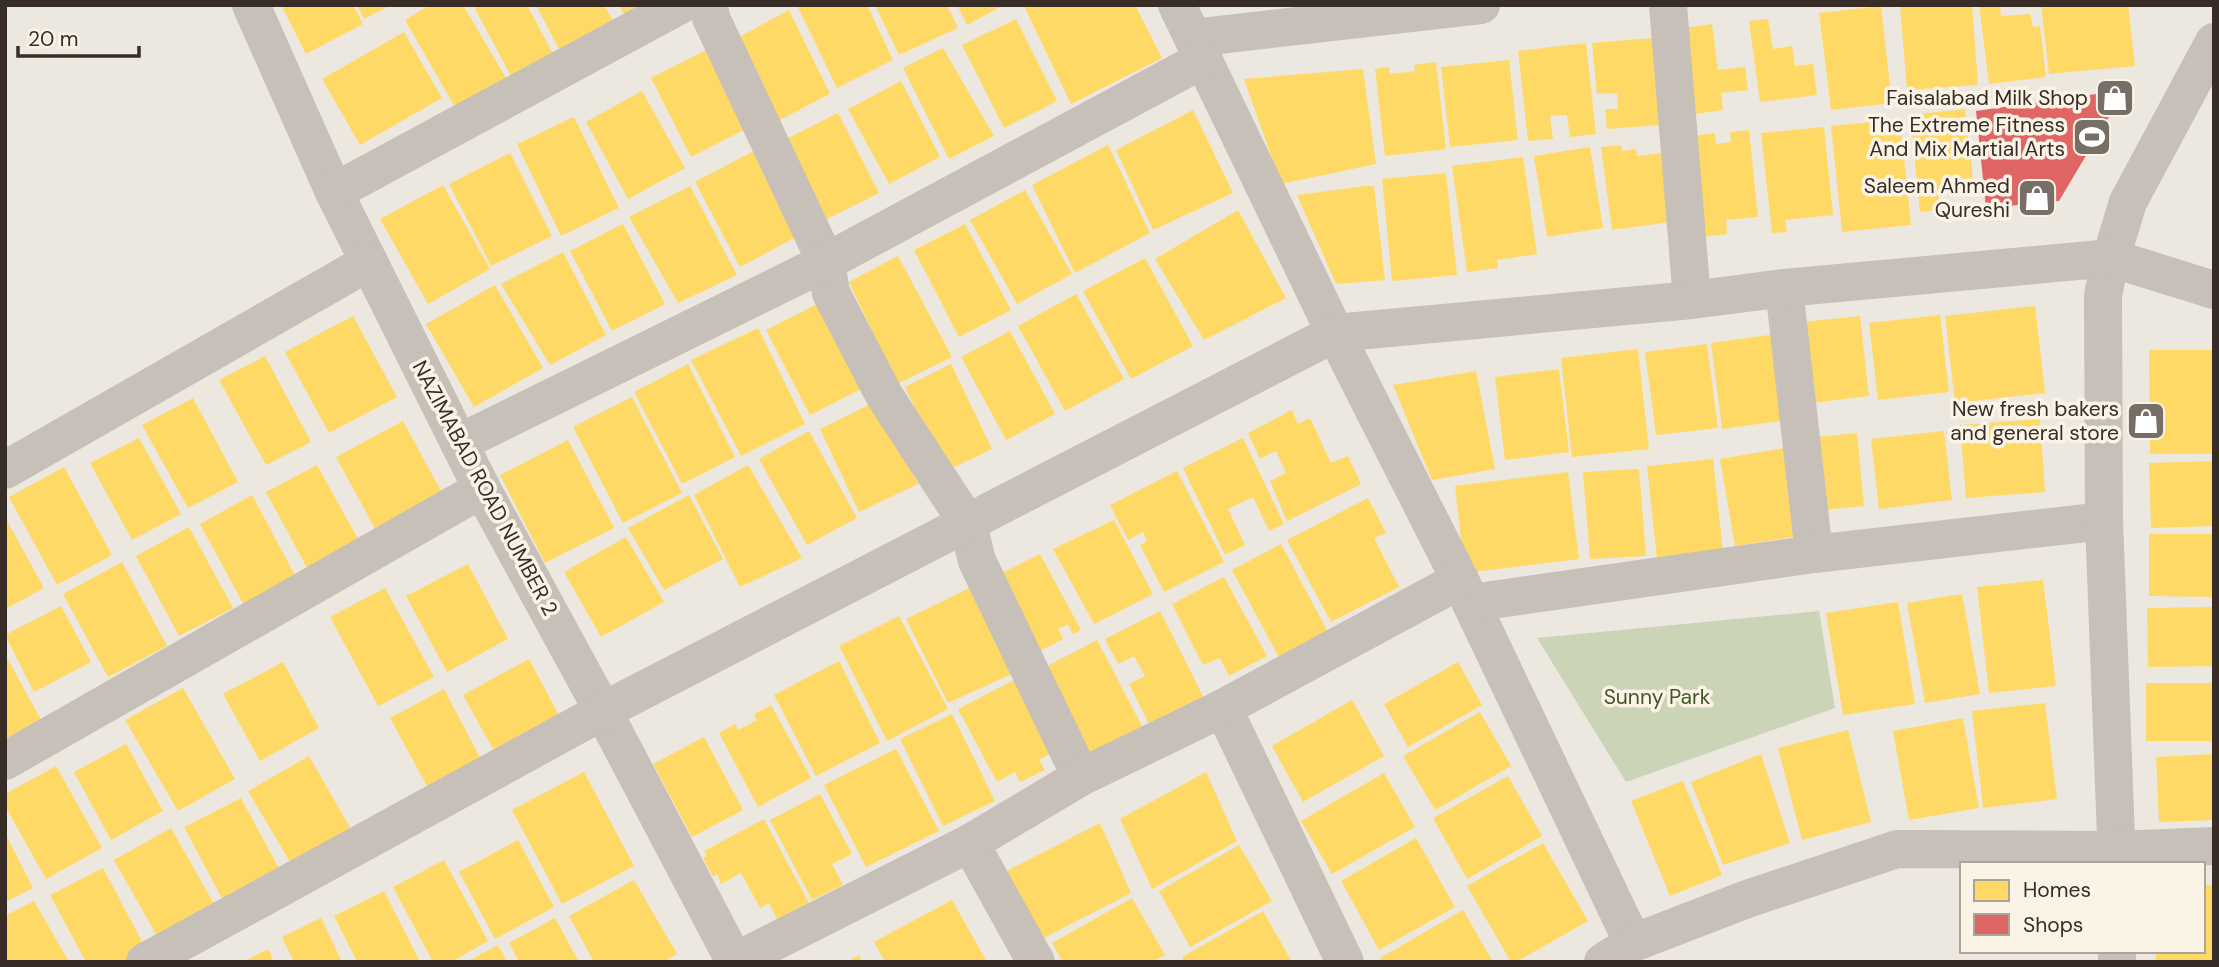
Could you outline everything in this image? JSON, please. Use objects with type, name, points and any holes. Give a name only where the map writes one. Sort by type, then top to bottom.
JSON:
[{"type":"street","name":"NAZIMABAD ROAD NUMBER 2","points":[[251,5],[334,192],[482,489],[735,962]]},
{"type":"street","points":[[334,192],[680,5]]},
{"type":"street","points":[[709,5],[711,18],[826,262],[831,293],[884,395],[968,524],[977,561],[1081,777]]},
{"type":"street","points":[[459,443],[826,262],[1191,34],[1480,5]]},
{"type":"street","points":[[1668,5],[1692,300]]},
{"type":"street","points":[[1191,34],[1335,333],[1465,592],[1618,953],[1747,899],[1897,849],[2117,857],[2214,846]]},
{"type":"street","points":[[2117,857],[2104,521],[2103,295],[2128,202],[2214,42]]},
{"type":"street","points":[[145,962],[603,711],[1335,333],[2111,258],[2214,290]]},
{"type":"street","points":[[5,470],[369,262]]},
{"type":"street","points":[[1784,288],[1814,554]]},
{"type":"street","points":[[5,761],[482,489]]},
{"type":"street","points":[[735,962],[970,844],[1081,777],[1465,592],[2104,521]]},
{"type":"street","points":[[1223,708],[1345,962]]},
{"type":"street","points":[[970,844],[1036,962]]},
{"type":"green space","name":"Sunny Park","points":[[1819,611],[1835,708],[1626,782],[1537,638]]},
{"type":"building: Homes","points":[[281,5],[353,5],[363,24],[306,54]]},
{"type":"building: Homes","points":[[357,5],[391,5],[364,19]]},
{"type":"building: Homes","points":[[430,5],[463,5],[506,78],[455,107],[405,20]]},
{"type":"building: Homes","points":[[473,5],[527,5],[553,54],[511,76]]},
{"type":"building: Homes","points":[[536,5],[604,5],[613,21],[559,49]]},
{"type":"building: Homes","points":[[619,5],[649,5],[626,18]]},
{"type":"building: Homes","points":[[797,5],[867,5],[893,60],[837,88]]},
{"type":"building: Homes","points":[[875,5],[947,5],[958,28],[899,55]]},
{"type":"building: Homes","points":[[957,5],[1004,5],[967,25]]},
{"type":"building: Homes","points":[[1135,5],[1162,58],[1071,104],[1024,6]]},
{"type":"building: Homes","points":[[1900,5],[1972,5],[1978,85],[1907,90]]},
{"type":"building: Homes","points":[[1979,5],[2000,5],[2001,16],[2030,14],[2033,27],[2040,26],[2046,77],[1989,84]]},
{"type":"building: Homes","points":[[2041,5],[2128,5],[2135,66],[2049,74]]},
{"type":"building: Homes","points":[[1881,6],[1892,103],[1831,110],[1819,13]]},
{"type":"building: Homes","points":[[789,10],[830,94],[768,126],[732,41]]},
{"type":"building: Homes","points":[[1016,19],[1057,101],[1004,128],[962,45]]},
{"type":"building: Homes","points":[[1768,19],[1773,49],[1792,46],[1795,66],[1813,64],[1817,95],[1760,102],[1749,21]]},
{"type":"building: Homes","points":[[1712,24],[1718,70],[1745,67],[1748,90],[1721,93],[1723,110],[1688,115],[1676,29]]},
{"type":"building: Homes","points":[[404,32],[442,98],[360,145],[322,79]]},
{"type":"building: Homes","points":[[1666,37],[1674,124],[1607,129],[1605,109],[1618,109],[1617,93],[1597,94],[1592,43]]},
{"type":"building: Homes","points":[[1586,43],[1596,134],[1570,137],[1567,115],[1550,116],[1553,139],[1528,141],[1518,51]]},
{"type":"building: Homes","points":[[714,46],[754,125],[691,157],[651,78]]},
{"type":"building: Homes","points":[[943,48],[994,136],[949,159],[903,68]]},
{"type":"building: Homes","points":[[1509,60],[1518,140],[1450,147],[1441,67]]},
{"type":"building: Homes","points":[[1436,62],[1446,149],[1385,156],[1375,69],[1389,67],[1390,74],[1415,71],[1414,65]]},
{"type":"building: Homes","points":[[1363,69],[1376,164],[1281,184],[1244,79]]},
{"type":"building: Homes","points":[[901,81],[940,157],[889,184],[848,109]]},
{"type":"building: Homes","points":[[642,91],[685,168],[628,199],[586,122]]},
{"type":"building: Homes","points":[[1965,109],[1974,189],[1938,193],[1940,210],[1920,212],[1910,115]]},
{"type":"building: Homes","points":[[1193,110],[1233,193],[1153,230],[1116,150]]},
{"type":"building: Homes","points":[[838,113],[879,193],[819,223],[778,143]]},
{"type":"building: Homes","points":[[574,117],[619,208],[561,236],[517,144]]},
{"type":"building: Homes","points":[[1900,119],[1911,225],[1842,232],[1831,126]]},
{"type":"building: Homes","points":[[1824,127],[1833,215],[1785,220],[1787,232],[1772,233],[1761,133]]},
{"type":"building: Homes","points":[[1749,130],[1758,217],[1726,220],[1727,234],[1703,237],[1692,136],[1715,133],[1716,144],[1731,142],[1730,132]]},
{"type":"building: Homes","points":[[1108,145],[1150,233],[1075,273],[1032,185]]},
{"type":"building: Homes","points":[[1621,145],[1622,151],[1636,149],[1637,156],[1669,152],[1678,221],[1612,230],[1601,147]]},
{"type":"building: Homes","points":[[761,147],[808,231],[740,267],[695,182]]},
{"type":"building: Homes","points":[[1590,147],[1603,228],[1547,237],[1534,156]]},
{"type":"building: Homes","points":[[510,153],[552,236],[491,266],[449,184]]},
{"type":"building: Homes","points":[[1523,157],[1537,254],[1497,260],[1498,268],[1467,272],[1452,166]]},
{"type":"building: Homes","points":[[1446,173],[1457,275],[1392,281],[1382,179]]},
{"type":"building: Homes","points":[[443,185],[490,269],[428,304],[380,219]]},
{"type":"building: Homes","points":[[690,186],[737,275],[678,303],[629,217]]},
{"type":"building: Homes","points":[[1374,186],[1385,280],[1336,284],[1297,195]]},
{"type":"building: Homes","points":[[1025,190],[1072,274],[1017,304],[970,220]]},
{"type":"building: Homes","points":[[1238,210],[1286,298],[1204,340],[1155,259]]},
{"type":"building: Homes","points":[[623,224],[665,304],[612,331],[570,251]]},
{"type":"building: Homes","points":[[965,224],[1011,310],[959,337],[914,250]]},
{"type":"building: Homes","points":[[563,252],[606,335],[550,365],[501,284]]},
{"type":"building: Homes","points":[[898,256],[952,357],[897,384],[849,282]]},
{"type":"building: Homes","points":[[1145,258],[1193,346],[1131,379],[1083,291]]},
{"type":"building: Homes","points":[[495,285],[543,368],[474,407],[426,324]]},
{"type":"building: Homes","points":[[1076,294],[1124,379],[1065,411],[1018,326]]},
{"type":"building: Homes","points":[[819,303],[863,388],[810,415],[766,330]]},
{"type":"building: Homes","points":[[2035,306],[2045,393],[1955,403],[1945,316]]},
{"type":"building: Homes","points":[[1940,315],[1949,392],[1878,400],[1869,323]]},
{"type":"building: Homes","points":[[353,316],[397,397],[329,433],[285,352]]},
{"type":"building: Homes","points":[[1860,316],[1869,396],[1812,403],[1803,322]]},
{"type":"building: Homes","points":[[758,328],[805,424],[741,456],[691,360]]},
{"type":"building: Homes","points":[[1010,331],[1055,414],[1006,440],[961,357]]},
{"type":"building: Homes","points":[[1776,334],[1788,420],[1722,429],[1711,343]]},
{"type":"building: Homes","points":[[1707,344],[1718,428],[1656,435],[1645,352]]},
{"type":"building: Homes","points":[[1638,349],[1649,449],[1572,457],[1561,358]]},
{"type":"building: Homes","points":[[2149,350],[2214,350],[2214,454],[2150,454]]},
{"type":"building: Homes","points":[[265,356],[311,442],[266,465],[219,380]]},
{"type":"building: Homes","points":[[688,364],[735,457],[682,484],[634,392]]},
{"type":"building: Homes","points":[[951,364],[992,449],[946,471],[905,387]]},
{"type":"building: Homes","points":[[1559,369],[1569,452],[1505,460],[1495,377]]},
{"type":"building: Homes","points":[[1476,371],[1495,469],[1432,480],[1393,385]]},
{"type":"building: Homes","points":[[632,397],[682,493],[623,523],[573,427]]},
{"type":"building: Homes","points":[[193,398],[238,482],[188,508],[142,425]]},
{"type":"building: Homes","points":[[877,401],[918,484],[859,512],[820,429]]},
{"type":"building: Homes","points":[[1292,410],[1298,424],[1310,418],[1331,463],[1348,456],[1361,484],[1287,521],[1270,481],[1286,473],[1276,451],[1260,459],[1248,433]]},
{"type":"building: Homes","points":[[2040,419],[2045,492],[1966,498],[1960,425]]},
{"type":"building: Homes","points":[[403,421],[447,502],[380,538],[336,457]]},
{"type":"building: Homes","points":[[809,431],[857,518],[807,545],[759,459]]},
{"type":"building: Homes","points":[[1944,431],[1952,500],[1879,509],[1871,439]]},
{"type":"building: Homes","points":[[1857,433],[1864,506],[1814,511],[1807,438]]},
{"type":"building: Homes","points":[[139,438],[181,514],[132,540],[90,463]]},
{"type":"building: Homes","points":[[1243,438],[1284,524],[1269,531],[1253,497],[1228,509],[1245,545],[1225,555],[1183,468]]},
{"type":"building: Homes","points":[[568,440],[614,528],[545,563],[500,475]]},
{"type":"building: Homes","points":[[1790,447],[1805,535],[1735,546],[1720,459]]},
{"type":"building: Homes","points":[[1713,459],[1723,552],[1657,559],[1647,466]]},
{"type":"building: Homes","points":[[2214,461],[2214,526],[2151,528],[2149,463]]},
{"type":"building: Homes","points":[[317,465],[364,550],[312,577],[266,492]]},
{"type":"building: Homes","points":[[748,465],[802,558],[740,587],[694,495]]},
{"type":"building: Homes","points":[[64,467],[112,555],[57,585],[9,497]]},
{"type":"building: Homes","points":[[1639,469],[1646,556],[1590,559],[1583,472]]},
{"type":"building: Homes","points":[[1177,471],[1224,562],[1164,592],[1140,545],[1147,541],[1143,532],[1128,540],[1110,505]]},
{"type":"building: Homes","points":[[1568,472],[1579,559],[1465,573],[1455,486]]},
{"type":"building: Homes","points":[[252,495],[297,579],[245,607],[200,524]]},
{"type":"building: Homes","points":[[689,495],[723,559],[664,590],[628,528]]},
{"type":"building: Homes","points":[[1368,498],[1386,533],[1374,538],[1399,587],[1331,622],[1287,540]]},
{"type":"building: Homes","points":[[5,517],[44,588],[5,609]]},
{"type":"building: Homes","points":[[1114,520],[1153,594],[1094,624],[1053,549]]},
{"type":"building: Homes","points":[[189,527],[233,608],[179,636],[136,556]]},
{"type":"building: Homes","points":[[2149,534],[2214,534],[2214,597],[2149,596]]},
{"type":"building: Homes","points":[[626,537],[664,602],[601,637],[564,572]]},
{"type":"building: Homes","points":[[1281,544],[1329,634],[1280,659],[1232,570]]},
{"type":"building: Homes","points":[[1040,554],[1081,630],[1073,634],[1068,624],[1058,629],[1063,639],[1030,656],[990,579]]},
{"type":"building: Homes","points":[[122,562],[167,646],[108,677],[63,594]]},
{"type":"building: Homes","points":[[468,564],[508,639],[447,672],[406,596]]},
{"type":"building: Homes","points":[[1224,577],[1267,656],[1229,676],[1220,658],[1203,665],[1172,604]]},
{"type":"building: Homes","points":[[2043,580],[2056,686],[1989,693],[1977,587]]},
{"type":"building: Homes","points":[[984,581],[1023,669],[948,703],[906,619]]},
{"type":"building: Homes","points":[[385,588],[434,677],[378,706],[330,617]]},
{"type":"building: Homes","points":[[1962,594],[1980,694],[1925,703],[1907,603]]},
{"type":"building: Homes","points":[[1898,602],[1915,704],[1843,715],[1826,613]]},
{"type":"building: Homes","points":[[61,606],[91,662],[34,692],[5,635]]},
{"type":"building: Homes","points":[[2214,607],[2214,666],[2148,667],[2147,608]]},
{"type":"building: Homes","points":[[1160,611],[1204,698],[1150,726],[1129,684],[1145,676],[1134,656],[1118,664],[1105,639]]},
{"type":"building: Homes","points":[[899,616],[948,709],[887,741],[839,646]]},
{"type":"building: Homes","points":[[1097,640],[1145,732],[1080,764],[1036,672]]},
{"type":"building: Homes","points":[[5,654],[41,720],[5,739]]},
{"type":"building: Homes","points":[[529,659],[564,725],[499,760],[463,695]]},
{"type":"building: Homes","points":[[839,661],[880,743],[816,776],[774,695]]},
{"type":"building: Homes","points":[[283,662],[319,728],[260,761],[223,694]]},
{"type":"building: Homes","points":[[1458,662],[1482,705],[1408,747],[1384,704]]},
{"type":"building: Homes","points":[[1016,679],[1054,751],[1039,760],[1045,770],[1020,782],[1015,772],[997,782],[958,709]]},
{"type":"building: Homes","points":[[2146,683],[2214,683],[2214,741],[2146,741]]},
{"type":"building: Homes","points":[[183,688],[235,779],[178,811],[125,720]]},
{"type":"building: Homes","points":[[444,689],[486,769],[433,797],[390,718]]},
{"type":"building: Homes","points":[[1352,700],[1384,756],[1303,802],[1272,746]]},
{"type":"building: Homes","points":[[2045,703],[2057,799],[1983,808],[1972,711]]},
{"type":"building: Homes","points":[[771,705],[811,778],[758,807],[719,733],[735,724],[738,730],[757,720],[754,714]]},
{"type":"building: Homes","points":[[1480,712],[1511,766],[1435,810],[1403,756]]},
{"type":"building: Homes","points":[[952,714],[995,801],[943,826],[900,739]]},
{"type":"building: Homes","points":[[1963,718],[1979,808],[1909,820],[1893,731]]},
{"type":"building: Homes","points":[[1848,730],[1871,822],[1802,840],[1778,748]]},
{"type":"building: Homes","points":[[704,737],[743,810],[692,837],[653,764]]},
{"type":"building: Homes","points":[[126,744],[163,811],[111,840],[74,772]]},
{"type":"building: Homes","points":[[896,749],[939,831],[866,867],[824,785]]},
{"type":"building: Homes","points":[[1761,754],[1790,843],[1723,865],[1691,782]]},
{"type":"building: Homes","points":[[2214,754],[2214,820],[2159,822],[2156,757]]},
{"type":"building: Homes","points":[[309,756],[357,840],[297,874],[248,791]]},
{"type":"building: Homes","points":[[56,766],[102,848],[46,879],[5,806],[5,794]]},
{"type":"building: Homes","points":[[584,772],[634,866],[562,904],[512,810]]},
{"type":"building: Homes","points":[[1206,772],[1237,841],[1152,889],[1120,819]]},
{"type":"building: Homes","points":[[1384,773],[1415,827],[1332,874],[1301,821]]},
{"type":"building: Homes","points":[[1508,776],[1542,836],[1467,879],[1433,818]]},
{"type":"building: Homes","points":[[1683,781],[1722,875],[1670,896],[1631,801]]},
{"type":"building: Homes","points":[[820,794],[852,854],[832,864],[843,885],[812,900],[770,820]]},
{"type":"building: Homes","points":[[241,798],[283,876],[226,906],[184,827]]},
{"type":"building: Homes","points":[[764,819],[809,903],[777,919],[769,903],[760,908],[741,873],[721,884],[717,874],[713,877],[703,858],[707,856],[704,851]]},
{"type":"building: Homes","points":[[1100,823],[1131,893],[1042,939],[1007,871]]},
{"type":"building: Homes","points":[[171,828],[218,911],[161,943],[114,860]]},
{"type":"building: Homes","points":[[5,833],[33,888],[5,902]]},
{"type":"building: Homes","points":[[1416,838],[1455,907],[1379,950],[1341,881]]},
{"type":"building: Homes","points":[[518,840],[554,907],[495,939],[459,872]]},
{"type":"building: Homes","points":[[1543,843],[1588,921],[1516,962],[1511,962],[1467,886]]},
{"type":"building: Homes","points":[[1239,845],[1272,901],[1190,947],[1159,891]]},
{"type":"building: Homes","points":[[444,860],[488,941],[451,962],[433,962],[393,887]]},
{"type":"building: Homes","points":[[103,868],[149,955],[136,962],[86,962],[50,895]]},
{"type":"building: Homes","points":[[634,880],[677,954],[663,962],[594,962],[569,916]]},
{"type":"building: Homes","points":[[2205,885],[2214,885],[2214,962],[2156,962],[2156,953],[2205,953]]},
{"type":"building: Homes","points":[[384,891],[420,962],[357,962],[334,916]]},
{"type":"building: Homes","points":[[1132,898],[1165,955],[1152,962],[1063,962],[1052,943]]},
{"type":"building: Homes","points":[[952,900],[987,962],[885,962],[874,942]]},
{"type":"building: Homes","points":[[34,901],[69,962],[7,962],[5,916]]},
{"type":"building: Homes","points":[[1463,910],[1493,962],[1382,962],[1380,958]]},
{"type":"building: Homes","points":[[1263,911],[1292,962],[1184,962],[1182,957]]},
{"type":"building: Homes","points":[[321,918],[342,962],[294,962],[282,937]]},
{"type":"building: Homes","points":[[555,918],[579,962],[519,962],[509,943]]},
{"type":"building: Homes","points":[[498,945],[507,962],[466,962]]},
{"type":"building: Homes","points":[[268,949],[274,962],[242,962]]},
{"type":"building: Homes","points":[[859,955],[862,962],[846,962]]},
{"type":"building: Shops","points":[[2125,90],[2059,201],[1986,208],[1976,111]]},
{"type":"place","name":"Faisalabad Milk Shop","points":[[2115,98]]},
{"type":"place","name":"The Extreme Fitness And Mix Martial Arts","points":[[2092,137]]},
{"type":"place","name":"Saleem Ahmed Qureshi","points":[[2037,198]]},
{"type":"place","name":"New fresh bakers and general store","points":[[2146,421]]}]
